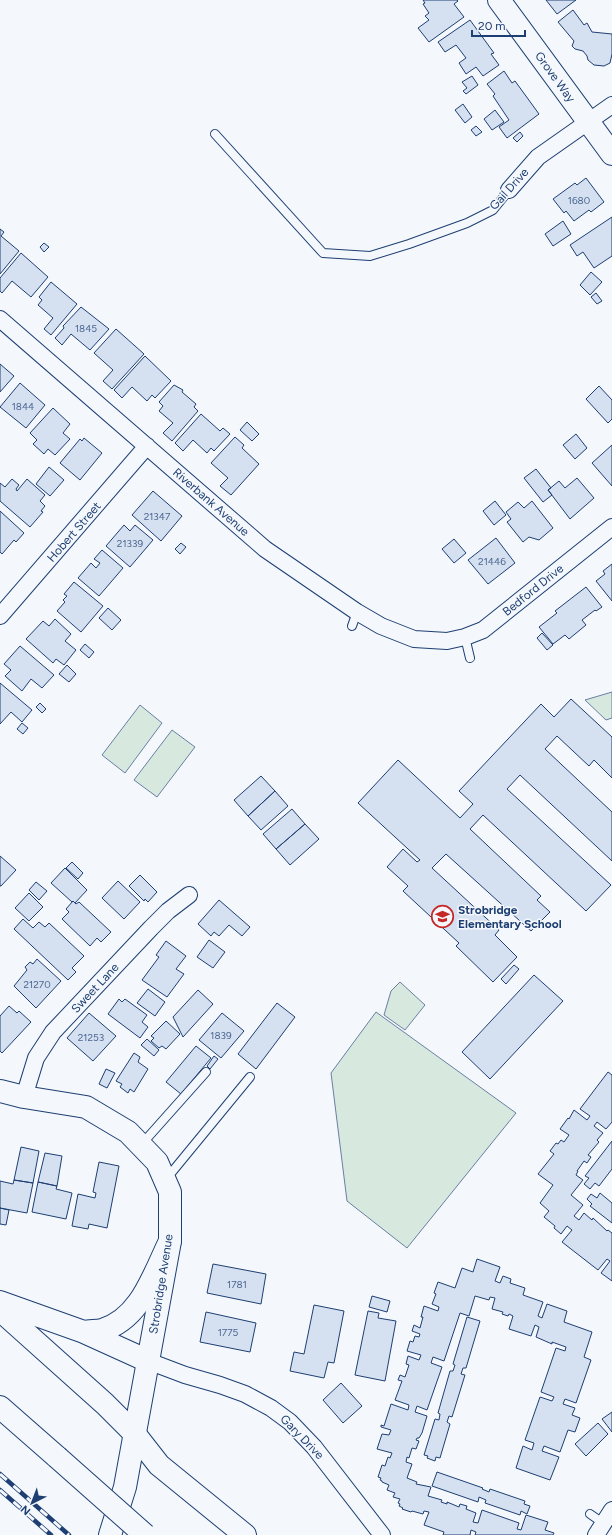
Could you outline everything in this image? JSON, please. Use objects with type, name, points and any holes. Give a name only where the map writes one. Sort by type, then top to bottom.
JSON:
[{"type":"main road","name":"Grove Way","points":[[500,0],[612,154]]},
{"type":"main road","name":"Strobridge Avenue","points":[[0,1091],[24,1097],[86,1107],[128,1132],[156,1162],[168,1186],[170,1241],[124,1487],[110,1535]]},
{"type":"main road","points":[[84,1332],[103,1330],[121,1321],[129,1314],[142,1297],[170,1241]]},
{"type":"main road","points":[[0,1302],[84,1332],[148,1361]]},
{"type":"main road","points":[[0,1310],[105,1404],[134,1433],[159,1465],[245,1535]]},
{"type":"main road","points":[[0,1407],[145,1535]]},
{"type":"street","name":"Gail Drive","points":[[509,190],[538,157],[612,105]]},
{"type":"street","name":"Riverbank Avenue","points":[[0,319],[265,548],[355,619],[381,626],[414,639],[447,641]]},
{"type":"street","name":"Hobert Street","points":[[0,616],[147,446]]},
{"type":"street","name":"Bedford Drive","points":[[447,641],[465,637],[483,630],[612,527]]},
{"type":"street","name":"Sweet Lane","points":[[24,1097],[36,1058],[53,1032],[151,928],[168,911],[189,895]]},
{"type":"street","name":"Gary Drive","points":[[148,1361],[185,1375],[245,1394],[270,1408],[290,1422],[314,1447],[382,1535]]},
{"type":"lane","name":"Gail Drive","points":[[215,134],[323,253],[370,256],[409,244],[467,223],[492,210],[509,190]]},
{"type":"lane","points":[[465,637],[470,658]]},
{"type":"lane","points":[[141,1145],[206,1072]]},
{"type":"lane","points":[[168,1186],[250,1078]]},
{"type":"shaded area","points":[[612,692],[612,718],[606,720],[585,700]]},
{"type":"shaded area","points":[[140,705],[162,723],[125,773],[102,755]]},
{"type":"shaded area","points":[[172,730],[195,747],[157,797],[134,780]]},
{"type":"shaded area","points":[[400,982],[425,1005],[405,1030],[384,1015],[391,991]]},
{"type":"shaded area","points":[[376,1012],[516,1113],[407,1248],[347,1201],[331,1073]]},
{"type":"building","points":[[423,0],[457,0],[458,1],[454,4],[464,17],[429,42],[418,28],[429,20],[425,16],[429,13],[423,4],[425,3]]},
{"type":"building","points":[[546,0],[576,0],[557,14]]},
{"type":"building","points":[[573,10],[584,25],[587,23],[592,32],[612,34],[612,54],[610,63],[604,66],[594,65],[588,60],[583,51],[575,49],[572,46],[574,41],[558,22]]},
{"type":"building","points":[[470,20],[494,53],[491,54],[499,65],[483,76],[476,67],[466,74],[459,63],[466,58],[456,45],[445,52],[438,42]]},
{"type":"building","points":[[504,71],[512,83],[515,81],[539,114],[507,138],[499,127],[509,120],[493,96],[495,94],[487,84]]},
{"type":"building","points":[[472,76],[478,85],[466,94],[463,91],[467,88],[462,82]]},
{"type":"building","points":[[463,104],[472,117],[465,123],[455,110]]},
{"type":"building","points":[[495,110],[504,122],[492,130],[484,119]]},
{"type":"building","points":[[476,126],[482,132],[476,136],[471,130]]},
{"type":"building","points":[[520,132],[523,136],[517,142],[513,138]]},
{"type":"building","points":[[586,178],[604,202],[591,212],[589,210],[574,221],[566,211],[564,213],[553,199],[575,183],[577,185]]},
{"type":"building","points":[[612,217],[612,256],[594,268],[583,252],[577,256],[570,245]]},
{"type":"building","points":[[563,221],[571,234],[553,246],[545,234]]},
{"type":"building","points":[[0,229],[4,232],[1,236],[19,251],[0,274]]},
{"type":"building","points":[[44,243],[49,247],[44,252],[40,247]]},
{"type":"building","points":[[21,253],[48,277],[31,297],[12,281],[2,293],[0,291],[0,278]]},
{"type":"building","points":[[591,272],[602,282],[590,295],[580,285]]},
{"type":"building","points":[[51,282],[77,304],[51,335],[44,329],[53,318],[38,305],[42,300],[39,297]]},
{"type":"building","points":[[596,293],[602,301],[597,304],[591,297]]},
{"type":"building","points":[[81,307],[109,329],[90,350],[71,334],[62,345],[55,338],[64,328],[63,326]]},
{"type":"building","points":[[116,329],[144,354],[112,389],[103,381],[113,370],[94,353]]},
{"type":"building","points":[[145,356],[171,381],[155,398],[152,395],[147,401],[132,387],[122,398],[114,390]]},
{"type":"building","points":[[0,364],[14,376],[0,392]]},
{"type":"building","points":[[20,383],[45,405],[26,428],[0,407]]},
{"type":"building","points":[[174,385],[183,390],[182,392],[196,404],[194,407],[198,411],[172,441],[163,433],[173,423],[159,411],[163,406],[159,402]]},
{"type":"building","points":[[599,386],[612,400],[612,419],[608,423],[586,399]]},
{"type":"building","points":[[53,408],[70,424],[63,433],[70,439],[55,455],[48,449],[44,454],[33,444],[37,440],[30,433]]},
{"type":"building","points":[[201,414],[220,431],[223,428],[230,434],[214,451],[211,448],[207,453],[193,440],[183,451],[175,443]]},
{"type":"building","points":[[247,422],[259,434],[252,441],[240,430]]},
{"type":"building","points":[[576,434],[587,448],[575,459],[563,445]]},
{"type":"building","points":[[235,437],[244,445],[242,448],[259,464],[231,495],[220,486],[228,478],[211,463]]},
{"type":"building","points":[[84,438],[102,453],[80,480],[60,463],[80,439],[82,441]]},
{"type":"building","points":[[612,445],[612,486],[592,463]]},
{"type":"building","points":[[49,467],[64,480],[50,496],[36,484]]},
{"type":"building","points":[[536,469],[551,488],[548,490],[552,495],[543,502],[524,478]]},
{"type":"building","points":[[577,478],[594,498],[570,519],[548,490],[559,481],[565,488]]},
{"type":"building","points":[[12,479],[19,485],[16,489],[17,491],[27,479],[45,495],[40,501],[45,506],[41,511],[43,512],[30,527],[0,501],[0,483],[5,487]]},
{"type":"building","points":[[153,491],[182,516],[161,541],[132,515]]},
{"type":"building","points":[[495,501],[506,515],[494,525],[483,511]]},
{"type":"building","points":[[532,501],[553,528],[539,540],[529,537],[523,542],[507,522],[511,519],[506,512],[518,502],[524,508]]},
{"type":"building","points":[[0,511],[24,533],[16,542],[14,540],[2,554],[0,552]]},
{"type":"building","points":[[124,525],[130,531],[135,525],[153,540],[130,567],[106,546]]},
{"type":"building","points":[[496,538],[515,563],[488,584],[468,560]]},
{"type":"building","points":[[454,539],[466,553],[454,563],[442,549]]},
{"type":"building","points":[[181,543],[186,547],[180,554],[175,549]]},
{"type":"building","points":[[102,550],[123,568],[99,596],[78,578],[91,563],[96,568],[100,563],[94,559]]},
{"type":"building","points":[[612,564],[612,601],[596,581],[605,574],[603,571]]},
{"type":"building","points":[[74,582],[103,606],[81,632],[57,611],[65,602],[63,600],[67,596],[64,594]]},
{"type":"building","points":[[586,587],[602,607],[596,611],[595,610],[582,620],[586,625],[569,639],[565,635],[553,644],[539,627],[557,613],[555,611]]},
{"type":"building","points":[[108,608],[121,620],[112,630],[99,618]]},
{"type":"building","points":[[55,619],[71,634],[65,641],[76,650],[64,665],[56,659],[53,663],[26,639],[43,621],[49,626]]},
{"type":"building","points":[[542,633],[553,645],[547,650],[537,638]]},
{"type":"building","points":[[85,644],[94,652],[89,658],[80,650]]},
{"type":"building","points":[[20,646],[54,675],[42,688],[31,679],[22,691],[5,676],[11,670],[4,664]]},
{"type":"building","points":[[67,665],[76,674],[69,682],[59,674]]},
{"type":"building","points":[[0,683],[32,710],[22,722],[11,712],[0,724]]},
{"type":"building","points":[[571,699],[612,737],[612,778],[594,760],[589,766],[557,736],[545,749],[612,812],[612,861],[520,775],[507,789],[611,885],[586,911],[483,815],[470,829],[541,896],[537,900],[550,912],[531,931],[446,854],[432,868],[499,930],[495,935],[517,957],[493,982],[456,946],[459,943],[403,891],[408,886],[387,867],[403,849],[417,862],[420,860],[358,803],[398,760],[460,818],[473,804],[459,791],[541,704],[554,717]]},
{"type":"building","points":[[40,703],[46,709],[42,713],[36,707]]},
{"type":"building","points":[[22,723],[28,728],[23,734],[17,729]]},
{"type":"building","points":[[261,776],[275,791],[248,816],[234,800]]},
{"type":"building","points":[[275,791],[288,806],[261,830],[248,816]]},
{"type":"building","points":[[292,809],[305,824],[276,849],[263,834]]},
{"type":"building","points":[[305,824],[319,839],[290,865],[276,849]]},
{"type":"building","points":[[0,856],[16,870],[1,886],[0,886]]},
{"type":"building","points":[[72,862],[83,873],[78,879],[66,868]]},
{"type":"building","points":[[65,868],[87,890],[75,903],[51,883]]},
{"type":"building","points":[[140,875],[157,892],[148,902],[145,899],[144,901],[129,886]]},
{"type":"building","points":[[118,881],[140,902],[124,919],[102,898]]},
{"type":"building","points":[[36,882],[47,891],[39,900],[29,890]]},
{"type":"building","points":[[29,893],[43,907],[29,921],[15,908]]},
{"type":"building","points":[[219,900],[250,927],[242,936],[229,925],[219,936],[214,932],[211,936],[198,924]]},
{"type":"building","points":[[73,901],[76,904],[79,902],[111,932],[101,942],[97,938],[90,946],[62,919],[69,912],[66,909]]},
{"type":"building","points":[[23,919],[33,928],[39,922],[45,927],[49,923],[84,956],[72,968],[76,972],[68,980],[14,929]]},
{"type":"building","points":[[209,940],[225,952],[213,968],[197,957]]},
{"type":"building","points":[[166,941],[186,956],[176,969],[184,974],[167,997],[142,980],[159,957],[156,955]]},
{"type":"building","points":[[37,959],[61,981],[36,1008],[14,986],[27,970],[25,967],[30,962],[33,964]]},
{"type":"building","points":[[514,965],[519,969],[506,984],[501,979]]},
{"type":"building","points":[[534,975],[563,1001],[490,1079],[462,1052]]},
{"type":"building","points":[[148,989],[165,1002],[155,1016],[137,1003]]},
{"type":"building","points":[[198,990],[213,1004],[183,1037],[173,1017]]},
{"type":"building","points":[[119,999],[122,1002],[125,999],[147,1015],[142,1022],[148,1027],[140,1038],[108,1014]]},
{"type":"building","points":[[277,1003],[295,1017],[256,1069],[238,1054]]},
{"type":"building","points":[[9,1006],[17,1013],[19,1011],[31,1022],[2,1053],[0,1051],[0,1016]]},
{"type":"building","points":[[89,1013],[116,1036],[93,1061],[67,1038]]},
{"type":"building","points":[[222,1013],[244,1031],[221,1058],[199,1040]]},
{"type":"building","points":[[166,1021],[180,1034],[166,1049],[162,1046],[159,1048],[151,1041],[154,1038],[151,1036]]},
{"type":"building","points":[[147,1039],[159,1050],[154,1056],[141,1045]]},
{"type":"building","points":[[196,1046],[211,1058],[181,1094],[166,1082]]},
{"type":"building","points":[[134,1053],[140,1057],[138,1062],[148,1069],[134,1092],[130,1089],[128,1093],[120,1087],[122,1084],[116,1081]]},
{"type":"building","points":[[214,1056],[218,1059],[210,1069],[207,1066]]},
{"type":"building","points":[[106,1069],[115,1073],[107,1088],[99,1084]]},
{"type":"building","points":[[608,1072],[612,1075],[612,1122],[606,1129],[597,1122],[594,1126],[603,1133],[597,1140],[599,1142],[588,1155],[591,1157],[587,1163],[584,1161],[577,1171],[576,1175],[583,1180],[571,1195],[583,1205],[574,1216],[579,1220],[584,1213],[592,1220],[593,1218],[607,1231],[608,1230],[612,1233],[612,1281],[601,1273],[610,1261],[607,1259],[598,1270],[562,1242],[572,1230],[567,1226],[561,1234],[554,1228],[555,1226],[544,1217],[549,1211],[540,1203],[553,1185],[538,1174],[554,1154],[550,1151],[556,1143],[558,1144],[561,1140],[564,1142],[569,1135],[560,1129],[568,1118],[569,1119],[574,1110],[587,1120],[590,1116],[580,1109]]},
{"type":"building","points":[[612,1141],[612,1169],[599,1186],[595,1183],[590,1189],[584,1184],[589,1178],[585,1176]]},
{"type":"building","points":[[21,1147],[39,1151],[33,1183],[14,1180]]},
{"type":"building","points":[[45,1153],[62,1156],[57,1186],[38,1182]]},
{"type":"building","points":[[99,1162],[119,1166],[107,1228],[89,1224],[88,1229],[72,1226],[78,1194],[95,1198],[96,1193],[93,1192]]},
{"type":"building","points":[[14,1180],[33,1183],[27,1213],[0,1208],[0,1181],[13,1184]]},
{"type":"building","points":[[38,1182],[57,1186],[56,1189],[72,1193],[66,1219],[32,1212]]},
{"type":"building","points":[[600,1193],[612,1203],[612,1223],[590,1206],[592,1204],[587,1199],[591,1194],[597,1198]]},
{"type":"building","points":[[0,1208],[9,1210],[6,1225],[0,1224]]},
{"type":"building","points":[[477,1259],[500,1267],[495,1281],[500,1283],[503,1276],[511,1279],[510,1283],[525,1288],[523,1295],[543,1302],[538,1316],[542,1318],[547,1304],[567,1311],[564,1322],[592,1332],[584,1357],[591,1360],[576,1403],[565,1399],[563,1404],[575,1408],[572,1415],[580,1418],[575,1432],[568,1430],[560,1452],[544,1446],[542,1451],[559,1457],[550,1480],[516,1468],[523,1446],[532,1450],[534,1443],[525,1440],[540,1397],[552,1401],[554,1397],[541,1392],[556,1348],[565,1351],[566,1347],[552,1342],[552,1344],[536,1337],[539,1327],[535,1325],[531,1336],[509,1329],[513,1316],[509,1314],[508,1316],[502,1314],[503,1312],[492,1309],[495,1298],[490,1297],[489,1300],[475,1296],[469,1316],[460,1313],[444,1361],[433,1357],[431,1363],[442,1367],[427,1410],[417,1406],[415,1412],[427,1416],[422,1433],[416,1440],[419,1441],[416,1449],[412,1448],[409,1458],[407,1457],[406,1462],[412,1464],[407,1478],[417,1482],[416,1484],[431,1487],[428,1496],[442,1500],[441,1502],[447,1504],[447,1502],[459,1507],[460,1504],[467,1506],[466,1509],[476,1513],[473,1522],[478,1523],[482,1510],[519,1523],[517,1529],[521,1530],[526,1515],[548,1522],[545,1530],[554,1533],[553,1535],[475,1535],[476,1532],[471,1530],[470,1535],[443,1535],[444,1532],[424,1525],[429,1512],[424,1511],[423,1514],[402,1509],[403,1508],[399,1506],[400,1504],[398,1503],[400,1499],[393,1497],[395,1493],[387,1490],[389,1485],[382,1482],[380,1480],[381,1478],[378,1477],[382,1465],[385,1466],[388,1457],[390,1458],[392,1453],[377,1449],[382,1434],[389,1435],[391,1430],[381,1427],[381,1425],[384,1426],[391,1404],[408,1410],[409,1405],[395,1400],[402,1381],[398,1380],[400,1375],[405,1377],[409,1365],[406,1364],[408,1356],[419,1360],[421,1355],[407,1351],[410,1341],[413,1342],[415,1336],[419,1337],[420,1334],[412,1331],[414,1325],[420,1328],[424,1306],[438,1311],[439,1307],[432,1304],[436,1294],[434,1293],[438,1282],[455,1288],[462,1268],[473,1272]]},
{"type":"building","points":[[213,1264],[266,1274],[261,1304],[207,1293]]},
{"type":"building","points":[[372,1296],[390,1301],[387,1312],[369,1307]]},
{"type":"building","points":[[314,1305],[344,1311],[334,1363],[328,1362],[324,1378],[290,1371],[294,1352],[304,1354]]},
{"type":"building","points":[[368,1311],[379,1313],[378,1318],[396,1321],[385,1381],[355,1375]]},
{"type":"building","points":[[206,1312],[256,1323],[250,1352],[200,1342]]},
{"type":"building","points":[[467,1317],[480,1321],[466,1368],[463,1368],[461,1374],[465,1375],[452,1417],[449,1416],[447,1422],[450,1424],[440,1458],[436,1457],[435,1461],[424,1455],[435,1419],[439,1420],[440,1414],[438,1413],[450,1371],[453,1371],[455,1365],[453,1364]]},
{"type":"building","points":[[341,1383],[362,1406],[343,1423],[323,1400]]},
{"type":"building","points":[[612,1412],[612,1432],[602,1419]]},
{"type":"building","points":[[598,1423],[608,1434],[586,1456],[575,1444]]},
{"type":"building","points":[[437,1472],[483,1488],[482,1489],[489,1492],[490,1489],[525,1501],[524,1504],[530,1506],[527,1514],[521,1511],[520,1515],[485,1503],[486,1500],[479,1497],[478,1502],[432,1486]]},
{"type":"railway","points":[[0,1474],[69,1535]]},
{"type":"railway","points":[[0,1490],[51,1535]]},
{"type":"place","name":"Strobridge Elementary School","points":[[443,917]]}]
